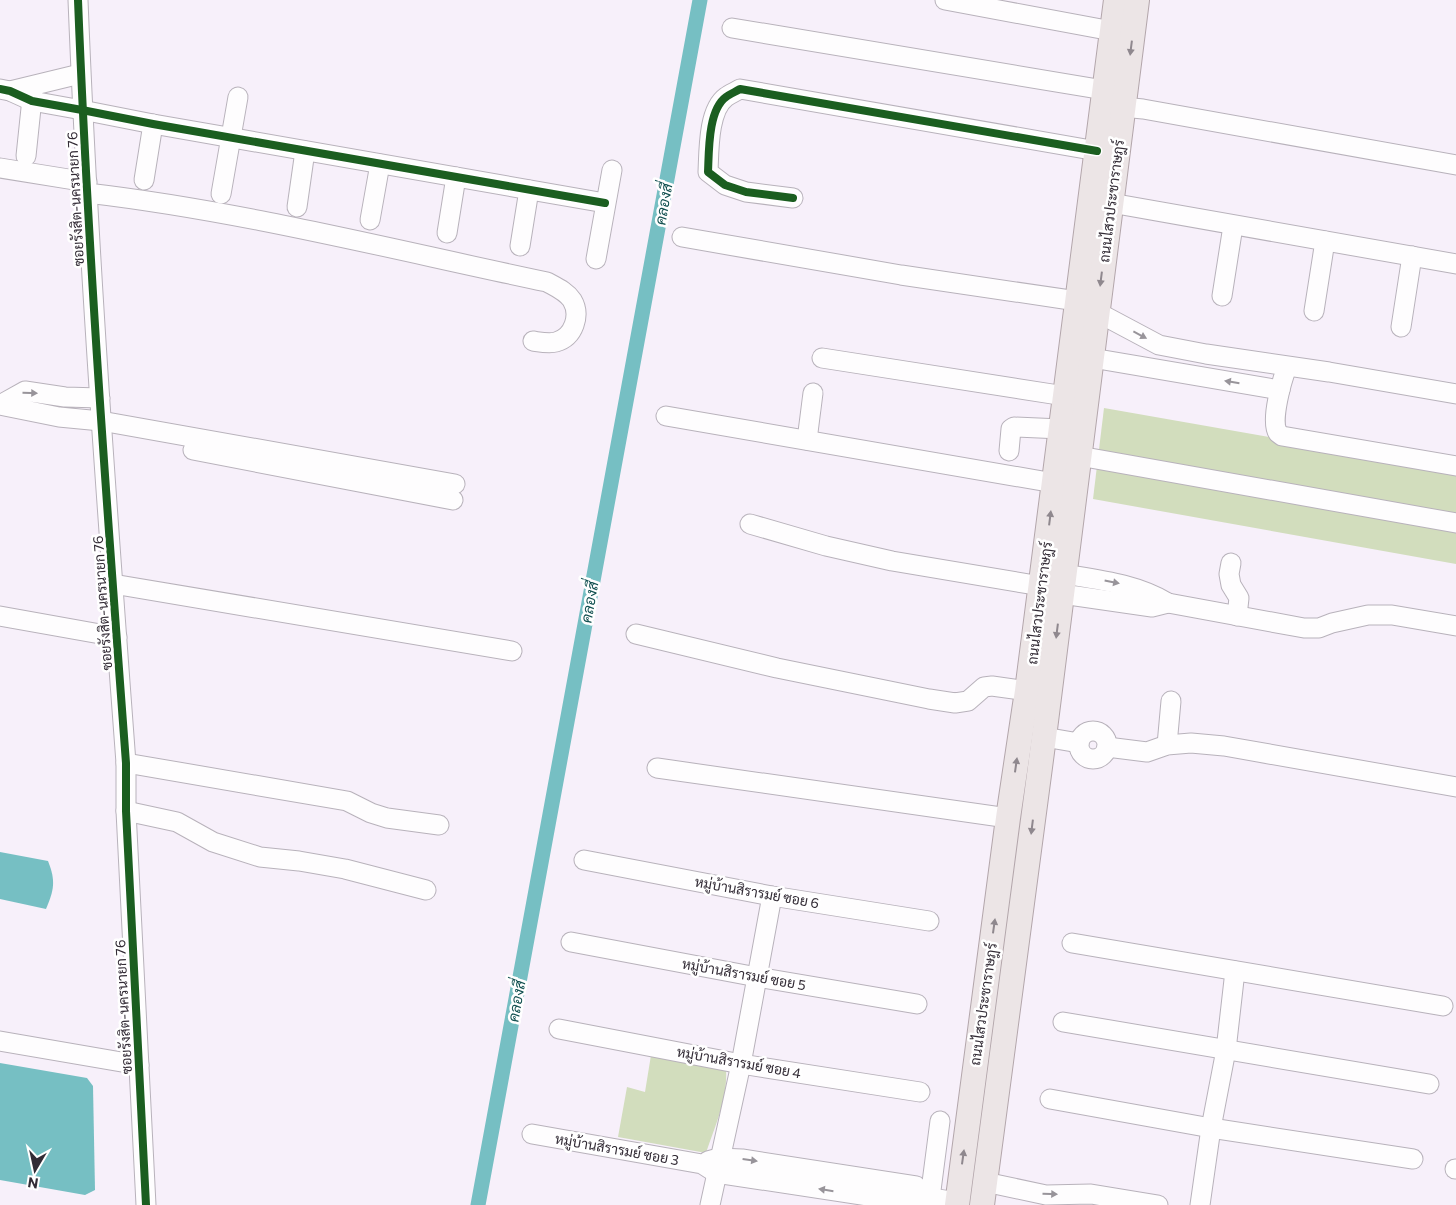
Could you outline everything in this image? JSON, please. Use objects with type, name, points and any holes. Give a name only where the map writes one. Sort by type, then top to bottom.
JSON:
[{"type":"main road","name":"ถนนไสวประชาราษฎร์","points":[[957,1203],[1008,818],[1027,691],[1056,585],[1079,456],[1092,358],[1087,307],[1097,151],[1116,0]]},
{"type":"main road","name":"ถนนไสวประชาราษฎร์","points":[[982,1205],[1044,736],[1056,585],[1054,483],[1065,396],[1111,203],[1137,0]]},
{"type":"main road","points":[[981,1025],[1006,1027]]},
{"type":"street","name":"ซอยรังสิต-นครนายก 76","points":[[78,0],[80,74],[100,398],[126,763],[126,811],[146,1205]]},
{"type":"street","points":[[945,0],[1112,30]]},
{"type":"street","points":[[732,28],[1104,90]]},
{"type":"street","points":[[32,93],[80,74]]},
{"type":"street","points":[[793,198],[746,192],[725,185],[708,172],[709,142],[715,110],[725,97],[740,89],[1097,151]]},
{"type":"street","points":[[5,90],[32,93],[82,110],[153,124],[605,203]]},
{"type":"street","points":[[26,156],[32,93]]},
{"type":"street","points":[[221,194],[238,97]]},
{"type":"street","points":[[1123,107],[1456,165]]},
{"type":"street","points":[[144,180],[153,124]]},
{"type":"street","points":[[296,207],[306,151]]},
{"type":"street","points":[[370,220],[380,164]]},
{"type":"street","points":[[0,168],[149,200],[350,238],[387,248],[547,282],[565,292],[576,310],[576,319],[572,330],[559,341],[551,343],[533,341]]},
{"type":"street","points":[[596,259],[612,170]]},
{"type":"street","points":[[447,233],[456,177]]},
{"type":"street","points":[[520,246],[529,190]]},
{"type":"street","points":[[1111,203],[1456,264]]},
{"type":"street","points":[[1222,296],[1233,226]]},
{"type":"street","points":[[682,237],[1087,307],[1153,342],[1206,354],[1329,372],[1456,394]]},
{"type":"street","points":[[1314,312],[1325,241]]},
{"type":"street","points":[[1401,327],[1412,256]]},
{"type":"street","points":[[1200,377],[1206,354]]},
{"type":"street","points":[[822,358],[1065,396]]},
{"type":"street","points":[[1092,358],[1280,390]]},
{"type":"street","points":[[1287,366],[1280,390],[1274,424],[1275,430],[1282,436],[1456,466]]},
{"type":"street","points":[[0,405],[25,391],[65,397],[100,398]]},
{"type":"street","points":[[807,440],[813,393]]},
{"type":"street","points":[[0,405],[102,427],[454,492]]},
{"type":"street","points":[[0,415],[102,427]]},
{"type":"street","points":[[666,416],[1054,483]]},
{"type":"street","points":[[1009,451],[1011,429],[1014,426],[1061,429]]},
{"type":"street","points":[[1079,456],[1456,523]]},
{"type":"street","points":[[750,524],[826,546],[892,561],[1056,585],[1127,585],[1155,595],[1168,603],[1304,628],[1319,628],[1368,615],[1392,615],[1456,626]]},
{"type":"street","points":[[1231,563],[1230,585],[1239,598],[1237,616]]},
{"type":"street","points":[[113,584],[512,651]]},
{"type":"street","points":[[0,616],[117,637]]},
{"type":"street","points":[[636,634],[777,668],[955,703],[968,701],[984,687],[992,686],[1027,691]]},
{"type":"street","points":[[1167,746],[1172,701]]},
{"type":"street","points":[[1044,736],[1078,742],[1081,753],[1091,758],[1101,756],[1107,747],[1146,752],[1167,746],[1191,743],[1224,746],[1456,787]]},
{"type":"street","points":[[126,763],[347,800],[370,813],[387,818],[438,825]]},
{"type":"street","points":[[657,768],[1008,818]]},
{"type":"street","points":[[126,811],[178,822],[213,842],[260,857],[345,869],[426,890]]},
{"type":"street","name":"หมู่บ้านสิรารมย์ ซอย 6","points":[[584,860],[772,896],[929,921]]},
{"type":"street","points":[[710,1205],[712,1165],[741,1064],[772,896]]},
{"type":"street","name":"หมู่บ้านสิรารมย์ ซอย 5","points":[[571,942],[757,978],[917,1004]]},
{"type":"street","points":[[1072,943],[1443,1006]]},
{"type":"street","points":[[1200,1205],[1211,1128],[1226,1050],[1234,972]]},
{"type":"street","points":[[1063,1022],[1429,1084]]},
{"type":"street","name":"หมู่บ้านสิรารมย์ ซอย 4","points":[[559,1030],[741,1064],[920,1092]]},
{"type":"street","points":[[0,1040],[138,1065]]},
{"type":"street","points":[[1050,1099],[1211,1128],[1413,1159]]},
{"type":"street","points":[[928,1197],[940,1122]]},
{"type":"street","name":"หมู่บ้านสิรารมย์ ซอย 3","points":[[532,1134],[712,1165],[742,1158],[790,1175],[852,1184],[914,1203],[928,1197],[957,1203]]},
{"type":"street","points":[[985,1182],[1025,1198],[1046,1194],[1091,1194],[1158,1205]]},
{"type":"green space","points":[[1104,408],[1456,470],[1456,564],[1093,499]]},
{"type":"green space","points":[[652,1049],[726,1069],[723,1101],[706,1153],[618,1137],[627,1087],[645,1092]]},
{"type":"water","points":[[0,852],[48,861],[53,885],[46,909],[0,899]]},
{"type":"water","points":[[0,1063],[87,1078],[93,1086],[95,1190],[85,1195],[0,1180]]},
{"type":"waterway","name":"คลองสี่","points":[[478,1205],[700,0]]},
{"type":"cycle path","points":[[78,0],[93,287],[126,763],[126,811],[146,1205]]},
{"type":"cycle path","points":[[0,89],[10,91],[32,101],[153,124],[605,203]]},
{"type":"cycle path","points":[[793,198],[746,192],[725,185],[708,172],[709,142],[716,111],[720,103],[740,89],[1097,151]]}]
